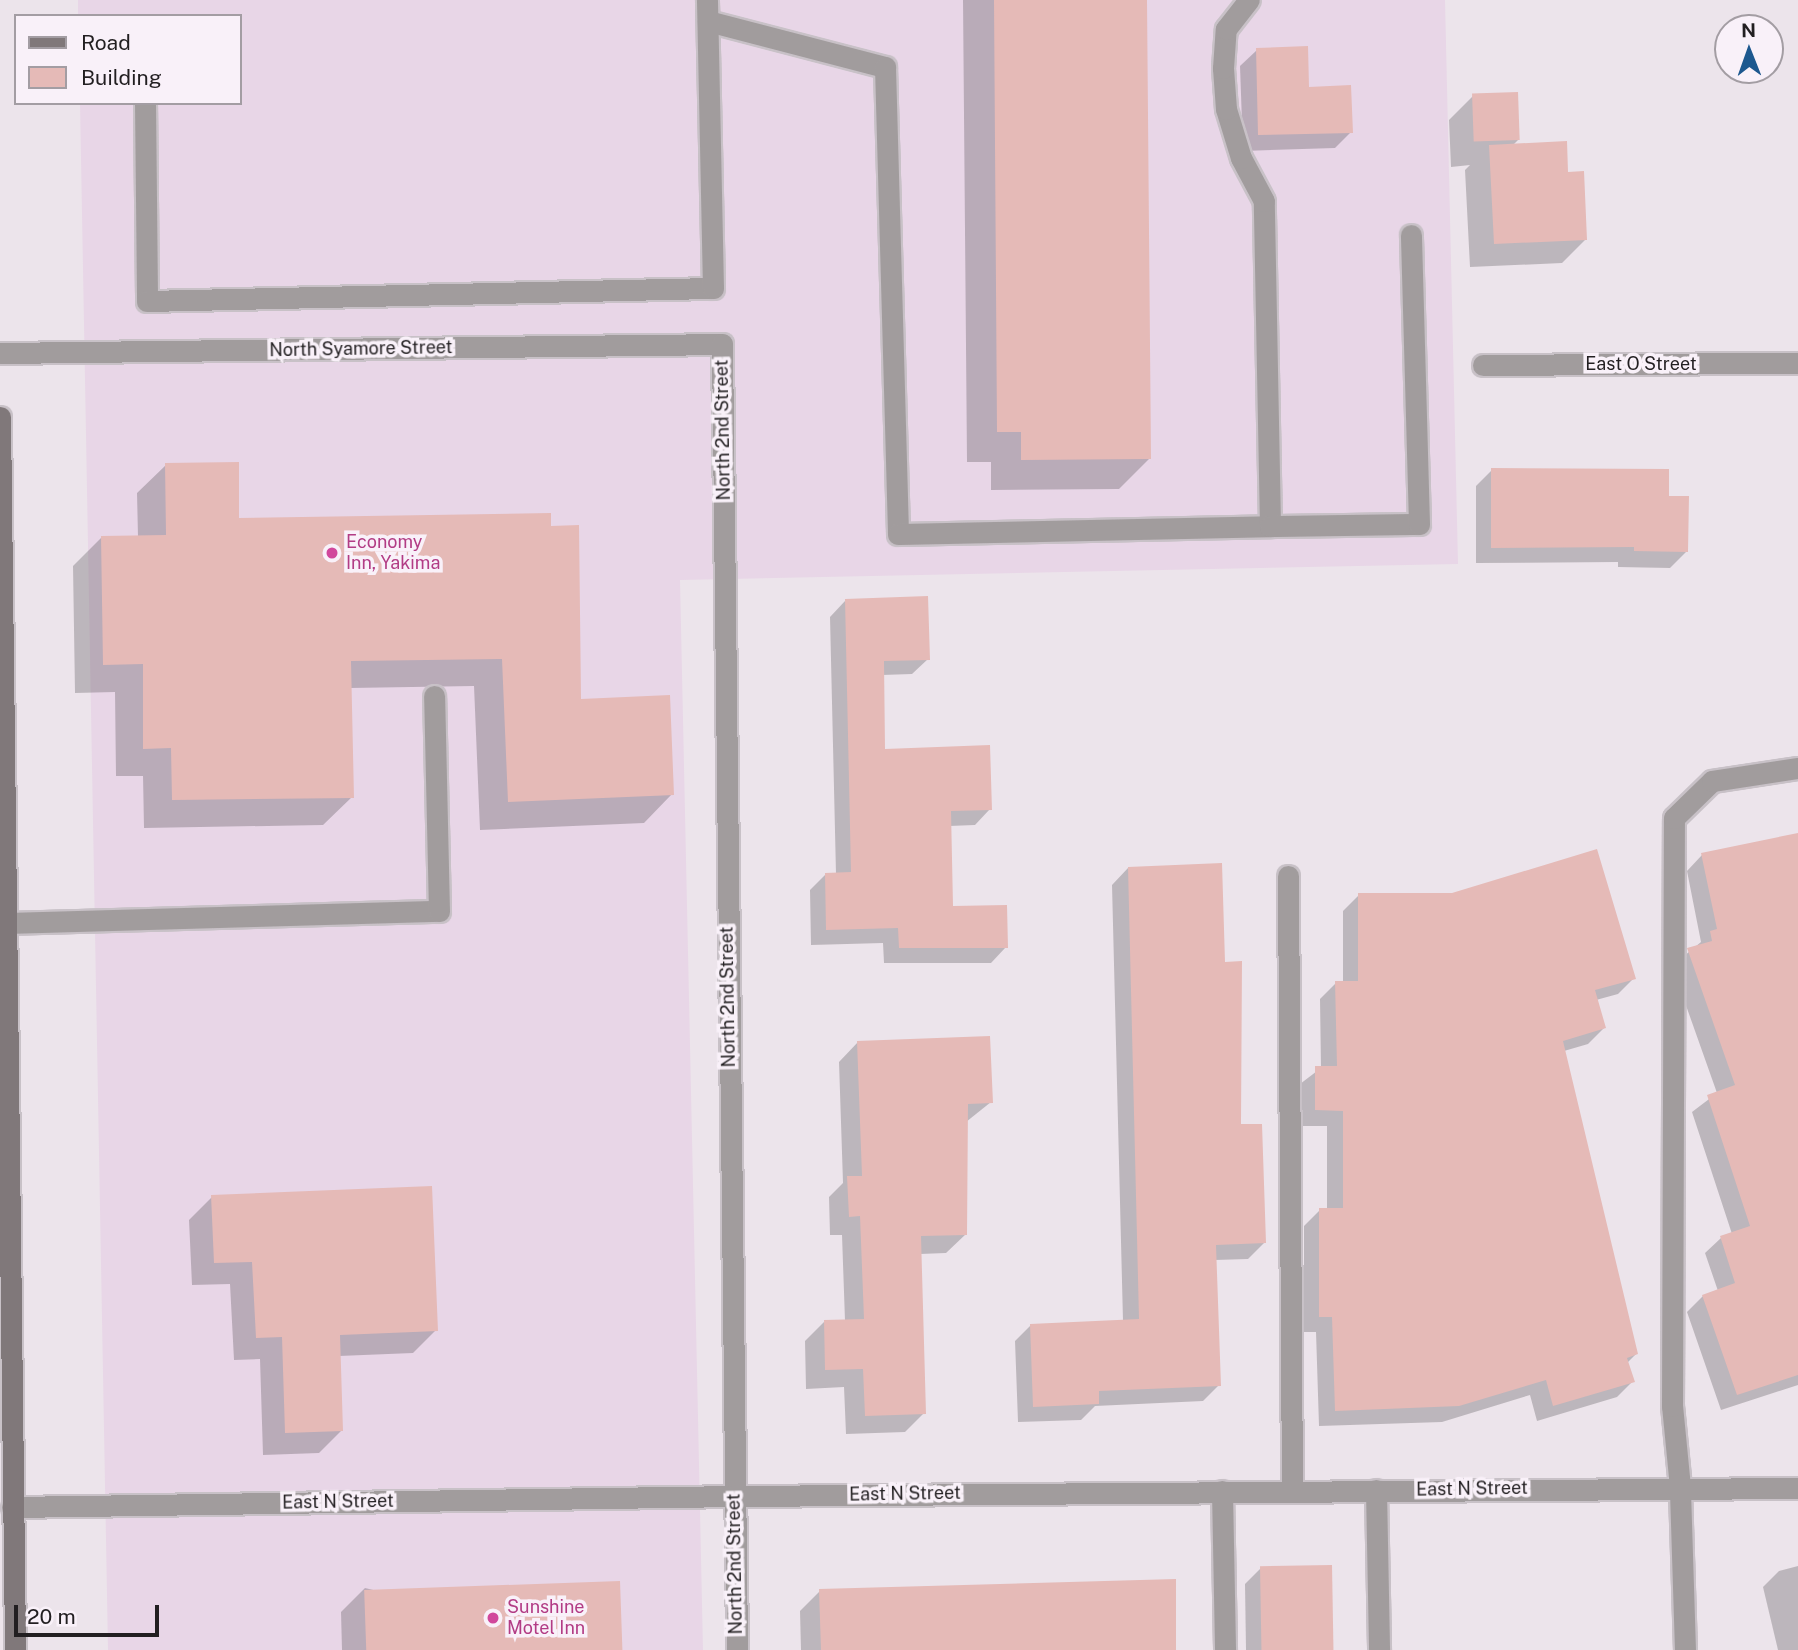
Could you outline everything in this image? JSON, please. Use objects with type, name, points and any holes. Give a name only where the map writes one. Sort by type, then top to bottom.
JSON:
[{"type":"main road","points":[[0,417],[6,923],[4,1138],[15,1650]]},
{"type":"street","points":[[1249,0],[1226,29],[1223,68],[1226,109],[1241,158],[1264,201],[1270,526]]},
{"type":"street","points":[[145,105],[147,300],[713,288],[708,10],[885,67],[898,534],[1419,524],[1411,235]]},
{"type":"street","name":"North Syamore Street","points":[[0,353],[722,344]]},
{"type":"street","name":"North 2nd Street","points":[[722,344],[733,1496],[737,1650]]},
{"type":"street","name":"East O Street","points":[[1483,365],[1798,363]]},
{"type":"street","points":[[6,923],[439,911],[434,696]]},
{"type":"street","points":[[1685,1650],[1681,1487],[1672,1406],[1674,818],[1712,781],[1798,768]]},
{"type":"street","points":[[1288,876],[1292,1491]]},
{"type":"street","name":"East N Street","points":[[12,1507],[733,1496],[1798,1488]]},
{"type":"street","points":[[1376,1490],[1379,1650]]},
{"type":"street","points":[[1222,1491],[1225,1650]]},
{"type":"shaded area","points":[[78,0],[1445,0],[1458,564],[680,580],[703,1650],[108,1650],[80,105],[242,105],[242,14],[78,14]]},
{"type":"building","points":[[994,0],[1147,0],[1151,459],[1021,460],[1021,432],[997,432]]},
{"type":"building","points":[[1308,46],[1309,87],[1351,85],[1353,133],[1258,135],[1256,48]]},
{"type":"building","points":[[1518,92],[1520,140],[1474,142],[1472,94]]},
{"type":"building","points":[[1567,141],[1568,172],[1584,171],[1587,240],[1494,244],[1489,145]]},
{"type":"building","points":[[239,462],[239,518],[551,513],[551,526],[579,525],[581,699],[670,695],[674,795],[508,802],[502,659],[351,661],[354,798],[172,800],[171,748],[143,749],[143,664],[103,665],[101,536],[166,535],[165,463]]},
{"type":"building","points":[[1491,468],[1669,469],[1669,496],[1689,496],[1688,552],[1634,551],[1634,547],[1491,548]]},
{"type":"building","points":[[928,596],[930,660],[884,661],[885,749],[990,745],[992,810],[951,811],[953,906],[1007,905],[1008,948],[899,948],[898,928],[826,930],[825,873],[851,872],[845,599]]},
{"type":"building","points":[[1798,833],[1798,1375],[1737,1395],[1702,1295],[1735,1283],[1720,1236],[1750,1226],[1707,1095],[1735,1085],[1687,948],[1712,941],[1710,931],[1717,929],[1701,853]]},
{"type":"building","points":[[1597,849],[1636,979],[1595,990],[1606,1028],[1563,1041],[1638,1354],[1627,1358],[1635,1382],[1553,1406],[1546,1380],[1459,1406],[1335,1411],[1332,1317],[1319,1317],[1319,1208],[1343,1208],[1343,1111],[1315,1110],[1315,1066],[1337,1066],[1335,981],[1358,981],[1358,893],[1452,893]]},
{"type":"building","points":[[1222,863],[1225,962],[1242,961],[1241,1124],[1262,1124],[1266,1243],[1216,1245],[1221,1386],[1099,1391],[1099,1404],[1033,1407],[1030,1324],[1139,1319],[1128,867]]},
{"type":"building","points":[[990,1036],[993,1103],[968,1104],[967,1235],[921,1236],[926,1414],[865,1416],[863,1369],[825,1370],[824,1320],[864,1319],[860,1216],[849,1217],[847,1176],[862,1176],[857,1041]]},
{"type":"building","points":[[432,1186],[438,1331],[340,1335],[343,1431],[285,1433],[282,1337],[256,1338],[252,1262],[214,1263],[211,1195]]},
{"type":"building","points":[[1332,1565],[1333,1650],[1261,1650],[1260,1566]]},
{"type":"building","points":[[1176,1579],[1176,1650],[821,1650],[819,1589]]},
{"type":"building","name":"Sunshine Motel Inn","points":[[620,1581],[622,1650],[366,1650],[364,1590]]},
{"type":"place","name":"Economy Inn, Yakima","points":[[332,553]]},
{"type":"place","name":"Sunshine Motel Inn","points":[[493,1618]]}]
